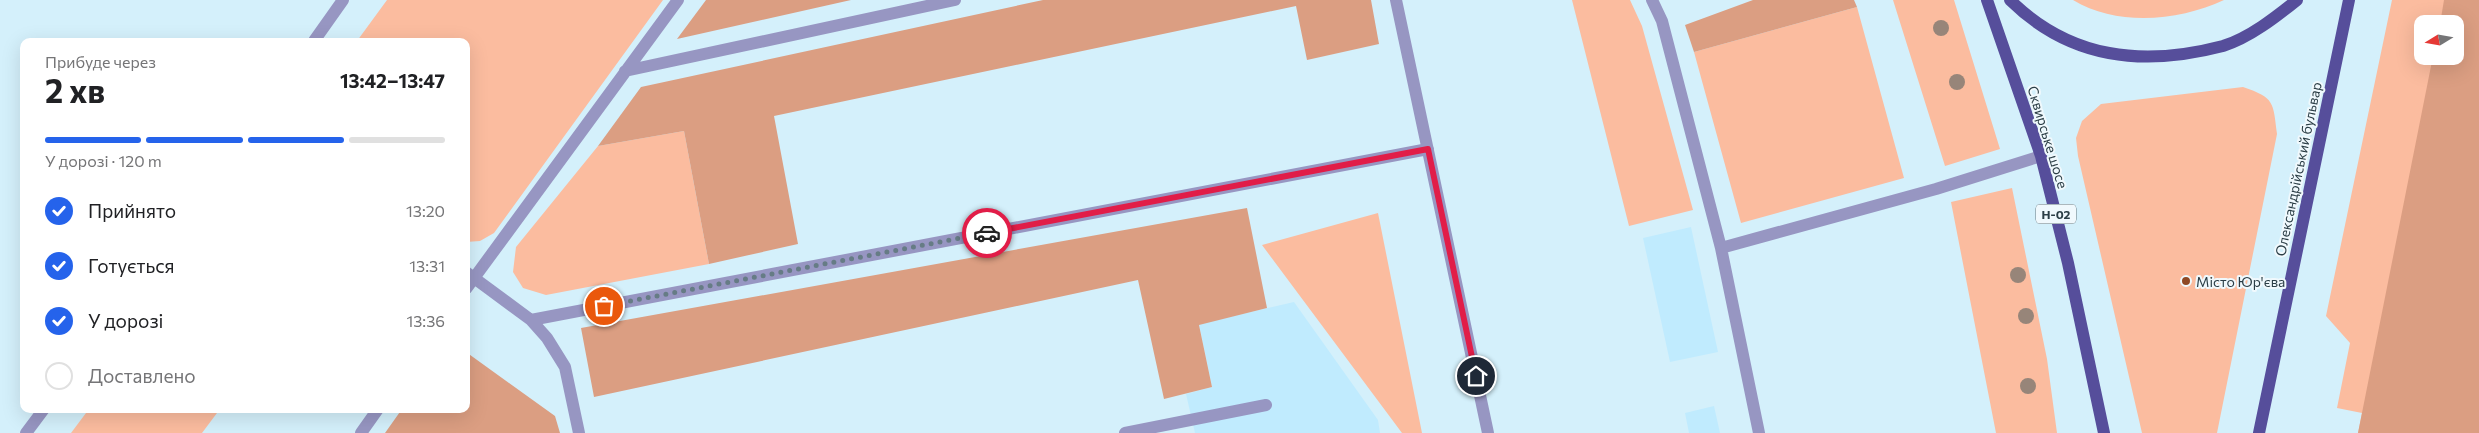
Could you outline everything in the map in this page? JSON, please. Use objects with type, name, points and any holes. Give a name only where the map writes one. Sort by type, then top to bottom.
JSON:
[{"type":"main road","name":"Сквирське шосе","points":[[1987,0],[2041,156],[2068,263],[2104,433]]},
{"type":"main road","points":[[2010,0],[2048,31],[2088,49],[2133,57],[2178,54],[2224,45],[2270,22],[2297,0]]},
{"type":"main road","name":"Олександрійський бульвар","points":[[2259,433],[2349,0]]},
{"type":"street","points":[[316,38],[343,0]]},
{"type":"street","points":[[579,433],[565,368],[547,338],[531,320],[470,275],[678,0]]},
{"type":"street","points":[[625,71],[955,0]]},
{"type":"street","points":[[1396,0],[1488,433]]},
{"type":"street","points":[[1652,0],[1662,21],[1721,248],[1759,433]]},
{"type":"street","points":[[531,320],[1428,149]]},
{"type":"street","points":[[1721,248],[1936,189],[2041,156]]},
{"type":"street","points":[[1125,433],[1266,405]]},
{"type":"street","points":[[26,433],[41,413]]},
{"type":"street","points":[[360,433],[375,413]]},
{"type":"shaded area","points":[[387,0],[663,0],[494,233],[480,241],[470,242],[470,38],[359,38]]},
{"type":"shaded area","points":[[706,0],[851,0],[677,39]]},
{"type":"shaded area","points":[[1043,0],[1371,0],[1379,44],[1307,60],[1296,6],[774,116],[798,244],[709,264],[684,131],[598,146],[641,87]]},
{"type":"shaded area","points":[[1572,0],[1630,0],[1642,26],[1693,210],[1629,226]]},
{"type":"shaded area","points":[[1753,0],[1854,0],[1857,7],[1694,52],[1685,25]]},
{"type":"shaded area","points":[[1893,0],[1954,0],[2000,149],[1945,166]]},
{"type":"shaded area","points":[[2073,0],[2224,0],[2188,13],[2148,18],[2109,14],[2091,9]]},
{"type":"shaded area","points":[[2392,0],[2479,0],[2479,433],[2358,433],[2362,413],[2337,408],[2350,343],[2326,316]]},
{"type":"shaded area","points":[[2444,0],[2479,0],[2479,433],[2358,433],[2431,65],[2464,65],[2464,15],[2442,15]]},
{"type":"shaded area","points":[[1857,7],[1904,178],[1741,223],[1694,52]]},
{"type":"shaded area","points":[[2243,87],[2267,98],[2273,108],[2277,134],[2217,433],[2142,433],[2078,156],[2076,138],[2082,121],[2101,104]]},
{"type":"shaded area","points":[[684,131],[709,264],[546,295],[523,288],[513,272],[516,247],[598,146]]},
{"type":"shaded area","points":[[2012,188],[2047,359],[2057,433],[1996,433],[1951,202]]},
{"type":"shaded area","points":[[1247,208],[1267,308],[1199,325],[1212,387],[1164,399],[1138,280],[594,397],[581,328]]},
{"type":"shaded area","points":[[1378,213],[1422,433],[1402,433],[1262,245]]},
{"type":"shaded area","points":[[1691,227],[1718,352],[1670,362],[1643,238]]},
{"type":"shaded area","points":[[1294,302],[1378,420],[1380,433],[1195,433],[1186,394],[1212,387],[1199,324]]},
{"type":"shaded area","points":[[470,355],[555,416],[560,433],[385,433],[399,413],[470,413]]},
{"type":"shaded area","points":[[1714,406],[1720,433],[1689,433],[1685,413]]},
{"type":"shaded area","points":[[86,413],[217,413],[202,433],[71,433]]},
{"type":"way so far","points":[[604,306],[987,233]]},
{"type":"place","name":"Місто Юр'єва","points":[[2186,281]]},
{"type":"route","points":[[987,233],[1428,149],[1476,376]]}]
